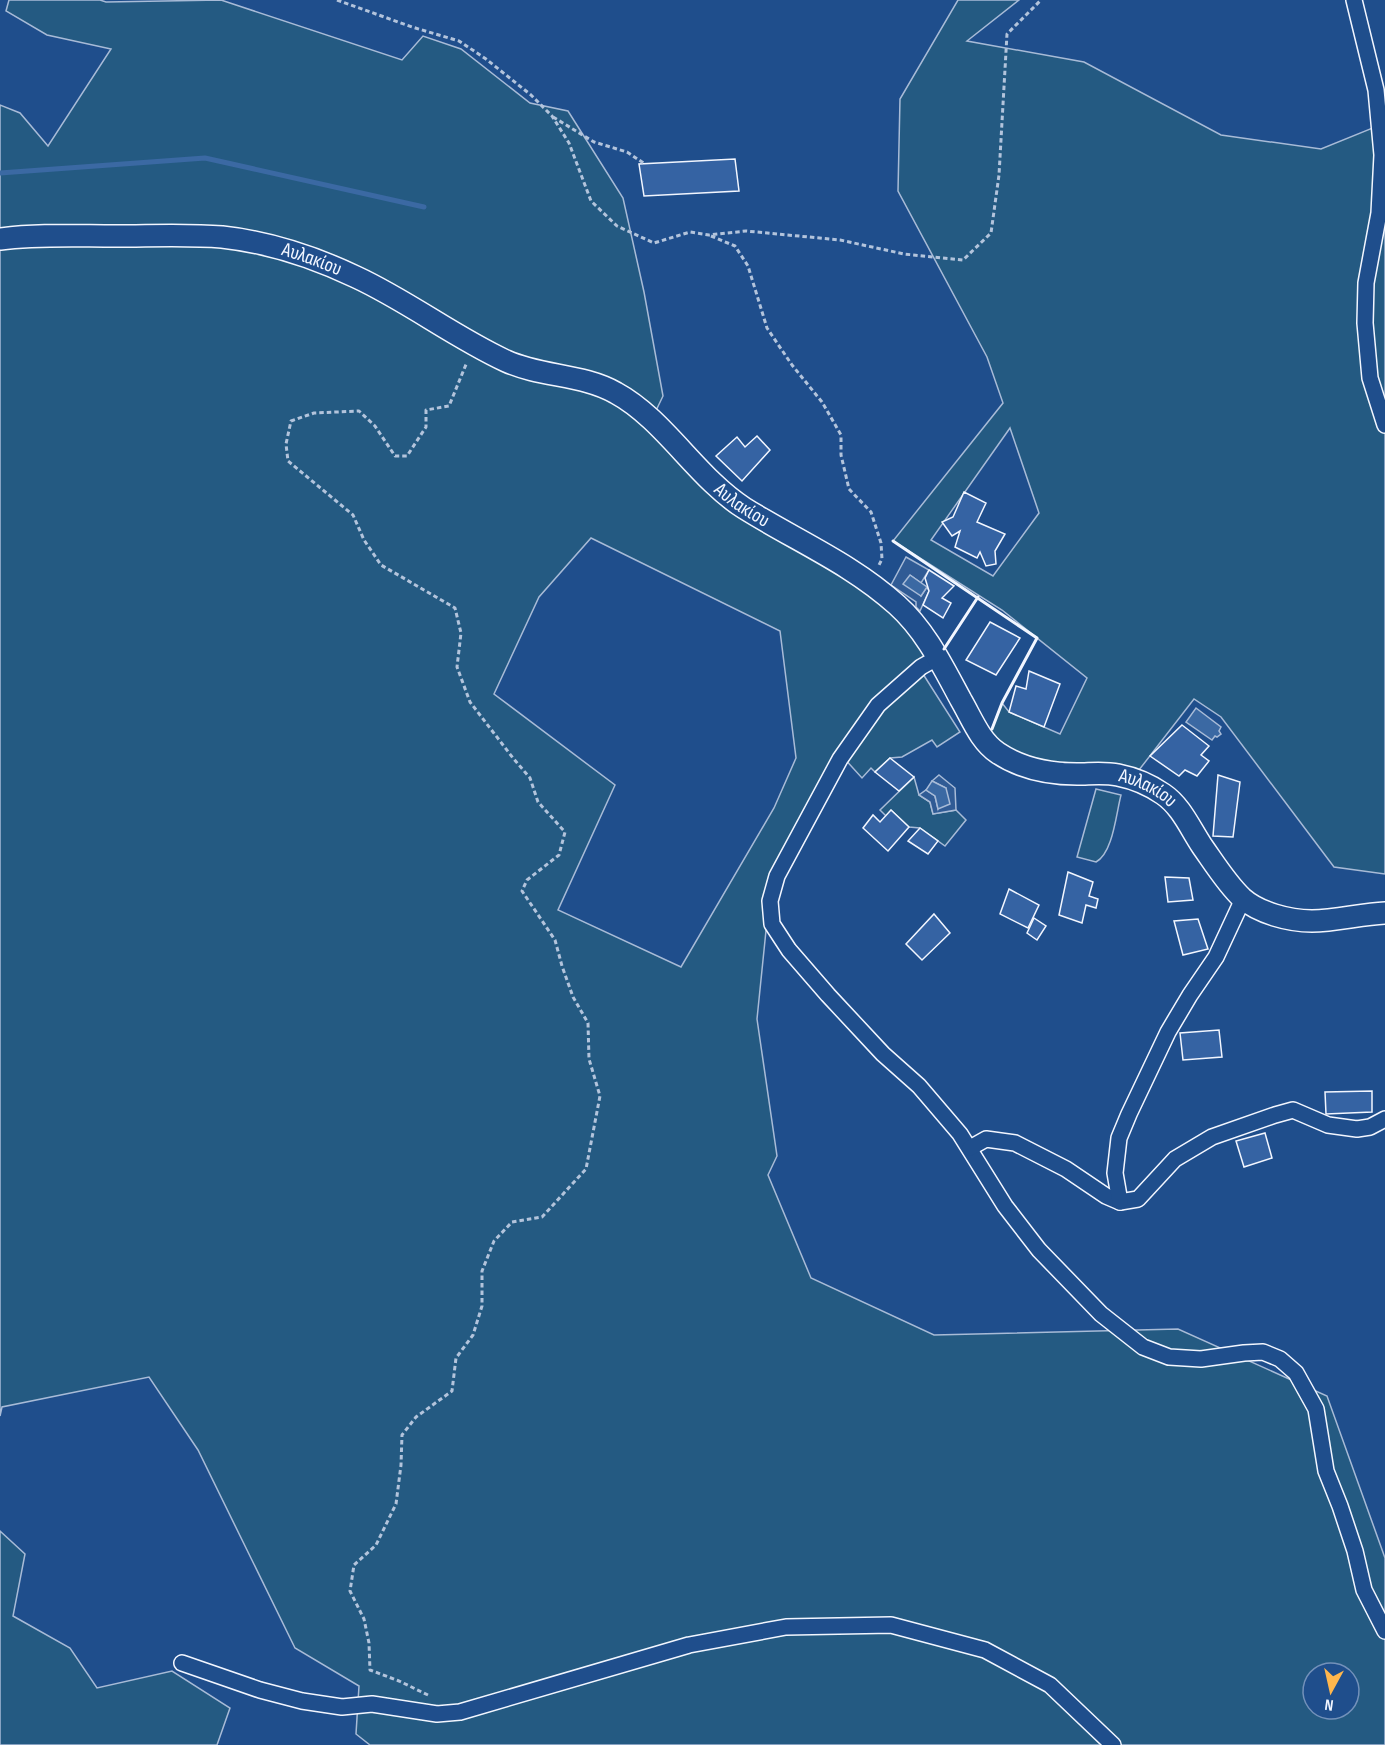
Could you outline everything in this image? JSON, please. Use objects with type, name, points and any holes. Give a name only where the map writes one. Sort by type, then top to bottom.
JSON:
[{"type":"street","points":[[1354,0],[1376,90],[1382,155],[1379,213],[1366,284],[1365,323],[1370,378],[1385,425]]},
{"type":"street","name":"Αυλακίου","points":[[0,239],[33,236],[193,236],[222,237],[260,244],[309,258],[358,278],[523,369],[593,383],[616,393],[650,420],[725,494],[743,508],[814,548],[871,585],[908,615],[920,629],[938,658],[977,730],[997,752],[1024,767],[1039,771],[1116,774],[1158,790],[1180,811],[1213,861],[1243,899],[1265,911],[1294,920],[1312,921],[1385,913]]},
{"type":"street","points":[[938,658],[921,667],[878,705],[842,756],[777,876],[770,901],[772,924],[789,950],[883,1054],[919,1086],[960,1134],[1005,1206],[1039,1250],[1101,1314],[1143,1347],[1169,1357],[1201,1359],[1263,1352],[1280,1359],[1296,1373],[1316,1409],[1326,1471],[1355,1551],[1364,1590],[1385,1631]]},
{"type":"street","points":[[1120,1202],[1115,1173],[1119,1138],[1125,1122],[1168,1032],[1216,957],[1243,899]]},
{"type":"street","points":[[970,1148],[986,1139],[1015,1143],[1066,1169],[1106,1196],[1120,1202],[1138,1199],[1175,1159],[1212,1137],[1293,1110],[1328,1125],[1357,1129],[1370,1127],[1385,1119]]},
{"type":"street","points":[[182,1663],[260,1690],[302,1701],[342,1707],[372,1704],[437,1714],[460,1712],[689,1645],[786,1627],[891,1625],[985,1650],[1041,1680],[1050,1685],[1113,1745]]},
{"type":"path","points":[[337,0],[459,41],[486,59],[531,95],[552,116],[594,142],[627,152],[645,164]]},
{"type":"path","points":[[709,235],[746,231],[828,239],[904,254],[963,260],[991,233],[1000,164],[1007,34],[1041,0]]},
{"type":"path","points":[[552,116],[568,143],[591,201],[617,226],[654,243],[690,232],[709,235],[735,246],[748,266],[767,327],[792,365],[822,402],[841,435],[841,455],[849,489],[871,512],[881,543],[882,559],[871,585]]},
{"type":"path","points":[[430,1696],[370,1670],[369,1643],[364,1619],[350,1591],[354,1565],[376,1545],[396,1504],[402,1435],[416,1417],[452,1391],[456,1358],[473,1335],[482,1306],[482,1271],[494,1241],[512,1222],[542,1217],[586,1169],[600,1096],[589,1059],[588,1023],[573,997],[555,940],[522,891],[527,880],[559,855],[565,832],[538,802],[530,778],[470,702],[457,667],[461,633],[455,608],[381,565],[364,540],[354,515],[288,461],[286,444],[291,422],[314,413],[359,411],[375,426],[394,456],[407,456],[426,427],[426,411],[448,406],[460,382],[474,343]]},
{"type":"shaded area","points":[[9,0],[100,0],[106,2],[221,0],[402,60],[423,36],[461,49],[530,103],[568,111],[623,198],[644,292],[663,396],[651,421],[723,495],[895,605],[937,658],[923,674],[960,732],[937,747],[932,740],[902,757],[890,758],[875,772],[871,768],[862,778],[842,756],[769,901],[757,1019],[777,1156],[768,1175],[811,1278],[934,1335],[1178,1329],[1327,1396],[1385,1558],[1385,1745],[370,1745],[356,1734],[359,1686],[295,1648],[198,1450],[149,1377],[2,1407],[0,1416],[0,105],[20,113],[48,146],[111,49],[47,35],[6,11]],"holes":[[[591,538],[780,631],[796,758],[774,808],[681,967],[558,910],[615,785],[494,694],[539,597]]]},
{"type":"shaded area","points":[[958,0],[1019,0],[967,41],[1084,62],[1221,135],[1321,149],[1385,123],[1385,874],[1334,867],[1221,717],[1194,699],[1132,779],[1076,774],[986,743],[1002,703],[1009,712],[1060,734],[1087,678],[1002,610],[893,541],[1003,403],[987,357],[898,191],[900,99]],"holes":[[[1010,428],[1039,513],[993,576],[931,540]]]},
{"type":"shaded area","points":[[906,557],[929,570],[921,583],[910,575],[921,596],[927,587],[929,591],[920,611],[916,607],[916,602],[891,585]]},
{"type":"shaded area","points":[[910,575],[927,587],[921,596],[903,584]]},
{"type":"shaded area","points":[[1196,708],[1221,727],[1219,731],[1221,734],[1212,740],[1186,722]]},
{"type":"shaded area","points":[[939,775],[955,788],[956,810],[933,814],[930,802],[919,795],[926,790],[935,796],[938,809],[946,788],[932,781]]},
{"type":"shaded area","points":[[914,777],[919,795],[930,802],[933,814],[956,810],[966,820],[945,846],[920,828],[909,827],[891,810],[886,816],[880,810]]},
{"type":"shaded area","points":[[932,781],[946,788],[950,804],[938,809],[935,796],[926,790]]},
{"type":"shaded area","points":[[1096,789],[1121,795],[1110,842],[1102,857],[1096,862],[1077,857]]},
{"type":"shaded area","points":[[0,1531],[25,1554],[13,1616],[70,1648],[97,1688],[172,1671],[230,1708],[217,1745],[0,1745]]},
{"type":"building","points":[[735,159],[739,191],[644,196],[639,164]]},
{"type":"building","points":[[757,436],[770,450],[742,481],[716,456],[737,437],[745,447]]},
{"type":"building","points":[[964,492],[986,503],[977,522],[1005,534],[995,551],[996,564],[986,566],[980,552],[977,558],[955,547],[960,531],[952,536],[942,522],[953,517]]},
{"type":"building","points":[[929,570],[954,586],[942,598],[951,603],[943,618],[923,605],[929,591],[925,578]]},
{"type":"building","points":[[990,622],[1020,638],[996,675],[966,660]]},
{"type":"building","points":[[1029,671],[1060,684],[1044,727],[1009,712],[1016,686],[1026,689]]},
{"type":"building","points":[[1182,725],[1209,746],[1201,755],[1209,761],[1197,776],[1185,770],[1179,776],[1150,756]]},
{"type":"building","points":[[890,758],[914,777],[899,791],[875,772]]},
{"type":"building","points":[[1218,775],[1240,782],[1233,837],[1213,836]]},
{"type":"building","points":[[891,810],[909,827],[888,851],[863,828],[873,815],[880,822]]},
{"type":"building","points":[[920,828],[938,841],[928,854],[908,841]]},
{"type":"building","points":[[1068,872],[1093,882],[1089,896],[1098,899],[1096,908],[1086,905],[1082,923],[1059,915]]},
{"type":"building","points":[[1165,877],[1189,878],[1193,900],[1168,902]]},
{"type":"building","points":[[1009,889],[1039,905],[1028,928],[1000,914]]},
{"type":"building","points":[[934,914],[950,933],[922,960],[906,944]]},
{"type":"building","points":[[1034,918],[1046,926],[1037,940],[1027,933]]},
{"type":"building","points":[[1198,919],[1208,949],[1183,955],[1174,921]]},
{"type":"building","points":[[1219,1030],[1222,1057],[1183,1060],[1180,1033]]},
{"type":"building","points":[[1372,1091],[1372,1112],[1326,1114],[1325,1092]]},
{"type":"building","points":[[1265,1133],[1272,1158],[1244,1167],[1236,1141]]},
{"type":"waterway","points":[[0,173],[205,158],[424,207]]},
{"type":"wall","points":[[893,541],[1037,638],[1002,703],[992,729]]},
{"type":"wall","points":[[944,649],[978,597]]}]
